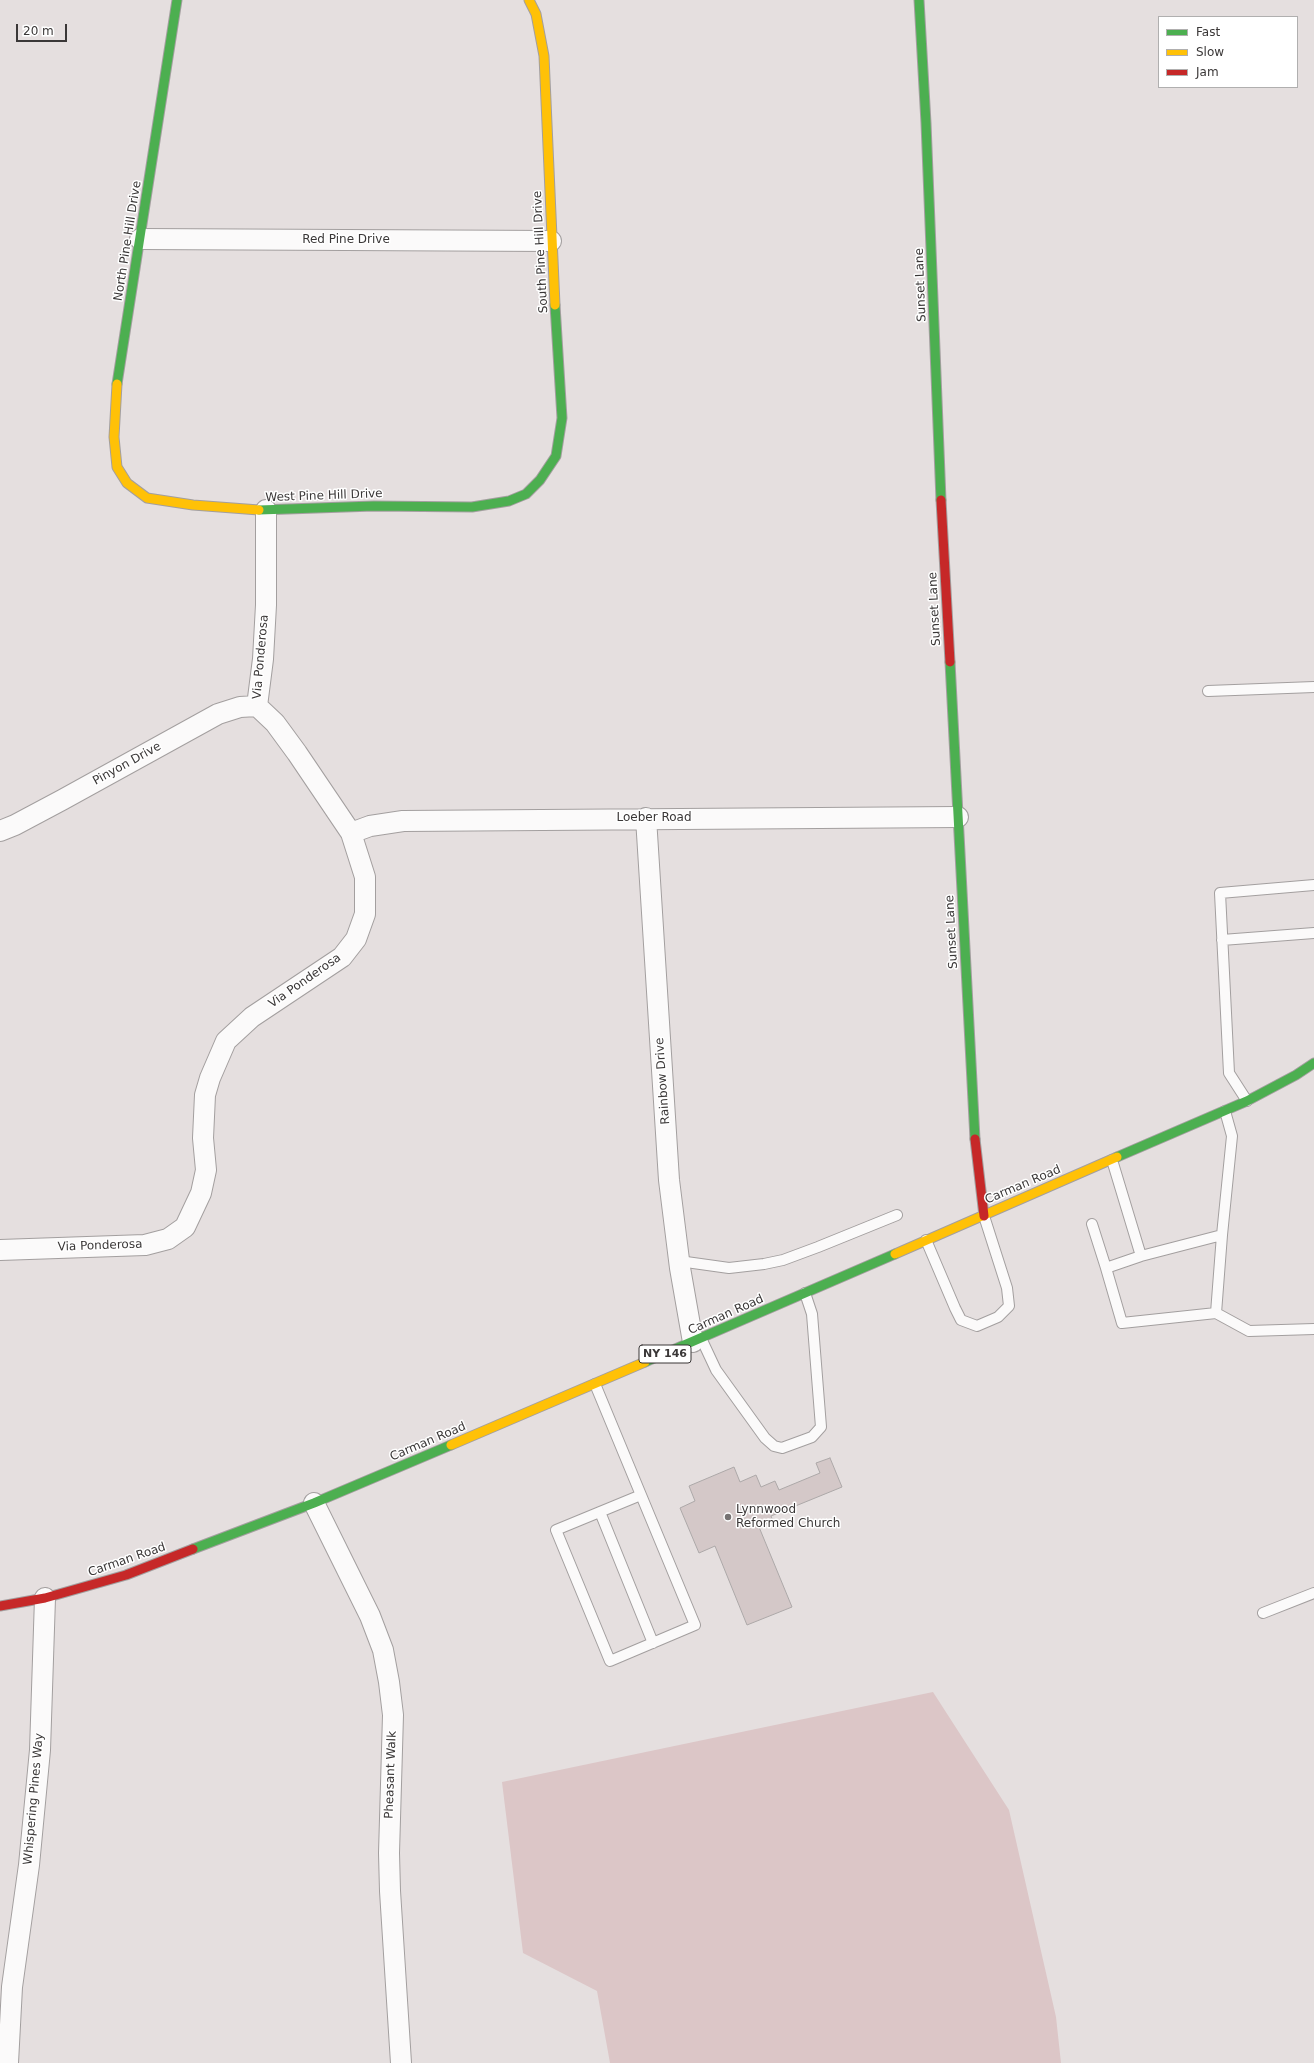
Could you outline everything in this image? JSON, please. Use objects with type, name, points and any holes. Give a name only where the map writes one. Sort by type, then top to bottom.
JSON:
[{"type":"street","name":"North Pine Hill Drive","points":[[127,483],[117,468],[114,451],[117,387],[177,0]]},
{"type":"street","name":"South Pine Hill Drive","points":[[526,494],[540,480],[556,456],[562,418],[551,241],[544,56],[536,14],[530,0]]},
{"type":"street","name":"Sunset Lane","points":[[919,0],[926,123],[942,517],[974,1141],[984,1216]]},
{"type":"street","name":"Red Pine Drive","points":[[140,239],[551,241]]},
{"type":"street","name":"West Pine Hill Drive","points":[[127,483],[147,498],[193,505],[266,510],[374,506],[472,507],[509,501],[526,494]]},
{"type":"street","name":"Via Ponderosa","points":[[0,1250],[145,1245],[168,1239],[185,1227],[201,1192],[206,1170],[203,1138],[205,1095],[210,1078],[226,1041],[252,1017],[342,957],[356,939],[365,914],[365,877],[351,833],[275,723],[256,706],[263,659],[266,605],[266,510]]},
{"type":"street","name":"Pinyon Drive","points":[[0,831],[15,825],[62,800],[218,714],[240,708],[256,706]]},
{"type":"street","name":"Loeber Road","points":[[351,833],[370,826],[403,821],[646,818],[958,817]]},
{"type":"street","name":"Rainbow Drive","points":[[646,818],[668,1174],[679,1261],[697,1340]]},
{"type":"street","name":"Carman Road","points":[[0,1606],[46,1598],[126,1575],[314,1503],[595,1384],[1247,1101],[1314,1063]]},
{"type":"street","name":"Pheasant Walk","points":[[314,1503],[370,1616],[382,1650],[389,1682],[393,1715],[389,1853],[390,1891],[401,2063]]},
{"type":"street","name":"Whispering Pines Way","points":[[8,2063],[6,1989],[29,1865],[40,1750],[46,1598]]},
{"type":"lane","points":[[1208,691],[1314,687]]},
{"type":"lane","points":[[1247,1101],[1229,1073],[1220,893],[1314,885]]},
{"type":"lane","points":[[1222,940],[1314,933]]},
{"type":"lane","points":[[1216,1313],[1232,1136],[1226,1110]]},
{"type":"lane","points":[[1112,1160],[1141,1256]]},
{"type":"lane","points":[[679,1261],[729,1268],[783,1260],[897,1215]]},
{"type":"lane","points":[[926,1240],[961,1320],[977,1326],[998,1317],[1009,1306],[1007,1288],[984,1216]]},
{"type":"lane","points":[[1092,1224],[1122,1323],[1216,1313],[1249,1331],[1314,1329]]},
{"type":"lane","points":[[1106,1268],[1141,1256],[1222,1235]]},
{"type":"lane","points":[[697,1340],[716,1370],[765,1438],[774,1446],[782,1448],[812,1437],[821,1427],[812,1314],[805,1293]]},
{"type":"lane","points":[[595,1384],[641,1495],[695,1626],[610,1661],[556,1530],[641,1495]]},
{"type":"lane","points":[[600,1512],[653,1643]]},
{"type":"lane","points":[[1263,1613],[1314,1593]]},
{"type":"shaded area","points":[[933,1692],[1009,1810],[1056,2017],[1061,2063],[610,2063],[597,1991],[523,1953],[502,1782]]},
{"type":"building","points":[[830,1458],[842,1487],[771,1516],[773,1521],[759,1527],[792,1607],[747,1625],[715,1546],[699,1553],[680,1508],[695,1501],[689,1486],[734,1467],[740,1482],[756,1475],[761,1487],[775,1481],[779,1490],[820,1473],[816,1463]]},
{"type":"traffic: fast","points":[[117,384],[177,0]]},
{"type":"traffic: fast","points":[[919,0],[926,123],[941,500]]},
{"type":"traffic: fast","points":[[259,510],[374,506],[472,507],[509,501],[526,494],[540,480],[556,456],[562,418],[555,305]]},
{"type":"traffic: fast","points":[[950,662],[975,1139]]},
{"type":"traffic: fast","points":[[1117,1157],[1247,1101],[1296,1075],[1314,1063]]},
{"type":"traffic: fast","points":[[645,1362],[895,1254]]},
{"type":"traffic: fast","points":[[193,1549],[314,1503],[451,1445]]},
{"type":"traffic: slow","points":[[529,0],[536,14],[544,56],[555,305]]},
{"type":"traffic: slow","points":[[117,384],[114,437],[117,467],[127,483],[147,498],[193,505],[259,510]]},
{"type":"traffic: slow","points":[[895,1254],[1117,1157]]},
{"type":"traffic: slow","points":[[451,1445],[645,1362]]},
{"type":"traffic: jam","points":[[941,500],[950,662]]},
{"type":"traffic: jam","points":[[975,1139],[984,1216]]},
{"type":"traffic: jam","points":[[0,1606],[45,1598],[126,1575],[193,1549]]},
{"type":"place","name":"Lynnwood Reformed Church","points":[[728,1517]]}]
